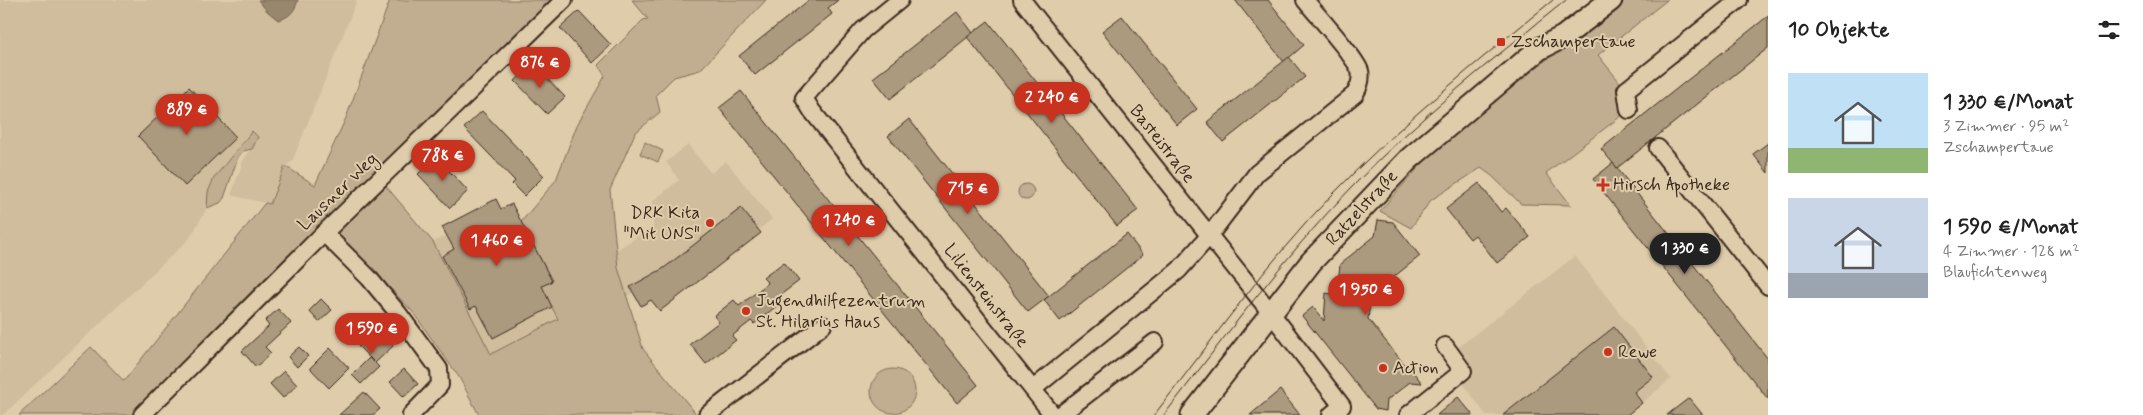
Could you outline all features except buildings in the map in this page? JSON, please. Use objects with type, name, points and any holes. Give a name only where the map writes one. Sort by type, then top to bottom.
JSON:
[{"type":"main road","name":"Ratzelstraße","points":[[1539,49],[1544,38],[1590,0]]},
{"type":"main road","name":"Ratzelstraße","points":[[1192,415],[1311,262],[1409,158],[1539,49],[1563,37],[1611,0]]},
{"type":"street","name":"Lausner Weg","points":[[142,415],[324,233],[564,0]]},
{"type":"street","name":"Liliensteinstraße","points":[[900,0],[863,30],[804,98],[812,111],[1053,415]]},
{"type":"street","name":"Basteistraße","points":[[1022,0],[1271,314],[1341,412]]},
{"type":"street","points":[[1033,389],[1179,270],[1209,236],[1257,173],[1356,94],[1360,86],[1356,64],[1305,0]]},
{"type":"street","points":[[1629,110],[1626,90],[1738,0]]},
{"type":"street","points":[[1658,148],[1768,286]]},
{"type":"street","points":[[324,233],[369,278],[398,313],[438,369],[440,385],[411,415]]},
{"type":"street","points":[[708,415],[823,325]]},
{"type":"street","points":[[1060,415],[1155,342]]},
{"type":"street","points":[[1408,415],[1463,371],[1445,346]]},
{"type":"shaded area","points":[[0,0],[357,0],[292,162],[285,166],[270,204],[231,195],[243,161],[258,137],[230,159],[214,178],[208,192],[207,208],[190,238],[3,415],[0,415]]},
{"type":"shaded area","points":[[258,0],[298,0],[291,13],[285,18],[278,20]]},
{"type":"shaded area","points":[[390,0],[552,0],[326,222],[134,415],[19,415],[91,347],[124,381],[265,203],[270,204],[285,166],[315,185],[346,118]]},
{"type":"shaded area","points":[[632,0],[766,0],[700,70],[674,77],[656,95],[660,112],[635,133],[610,190],[618,268],[643,349],[697,415],[479,415],[459,377],[412,311],[337,233],[386,186],[433,242],[491,354],[558,319],[541,286],[552,281],[521,222],[556,180],[577,125],[605,76],[598,65],[643,20],[648,19]]},
{"type":"shaded area","points":[[1625,0],[1667,0],[1598,55],[1626,90],[1629,110],[1546,173],[1571,205],[1521,204],[1481,168],[1431,200],[1411,228],[1380,211],[1433,151],[1516,83]]},
{"type":"shaded area","points":[[252,131],[258,137],[252,149],[243,151],[238,157],[224,198],[220,203],[207,208],[208,192],[214,178]]},
{"type":"shaded area","points":[[645,142],[663,151],[658,162],[640,154]]},
{"type":"shaded area","name":"DRK Kita \"Mit UNS\"","points":[[688,145],[711,173],[726,161],[772,219],[658,309],[651,300],[641,306],[633,293],[619,300],[610,254],[653,227],[653,201],[679,180],[666,162]]},
{"type":"shaded area","points":[[1026,184],[1032,186],[1034,192],[1032,198],[1026,200],[1020,198],[1018,192],[1020,186]]},
{"type":"shaded area","points":[[496,199],[501,209],[512,204],[552,281],[542,287],[558,319],[491,354],[433,242],[446,236],[442,227]]},
{"type":"shaded area","points":[[1575,256],[1671,379],[1627,415],[1486,415],[1461,381],[1456,349]]},
{"type":"shaded area","points":[[889,369],[897,369],[909,375],[915,391],[909,407],[897,413],[889,413],[877,407],[871,395],[871,387],[877,375]]},
{"type":"tram line","points":[[1154,415],[1240,302],[1285,247],[1332,195],[1412,118],[1553,0]]},
{"type":"tram line","points":[[1164,415],[1278,270],[1352,187],[1429,113],[1566,0]]},
{"type":"place","name":"Zschampertaue","points":[[1501,42]]},
{"type":"place","name":"Hirsch Apotheke","points":[[1603,185]]},
{"type":"place","name":"DRK Kita \"Mit UNS\"","points":[[710,223]]},
{"type":"place","name":"Jugendhilfezentrum St. Hilarius Haus","points":[[746,311]]},
{"type":"place","name":"Rewe","points":[[1608,352]]},
{"type":"place","name":"Action","points":[[1383,368]]}]
